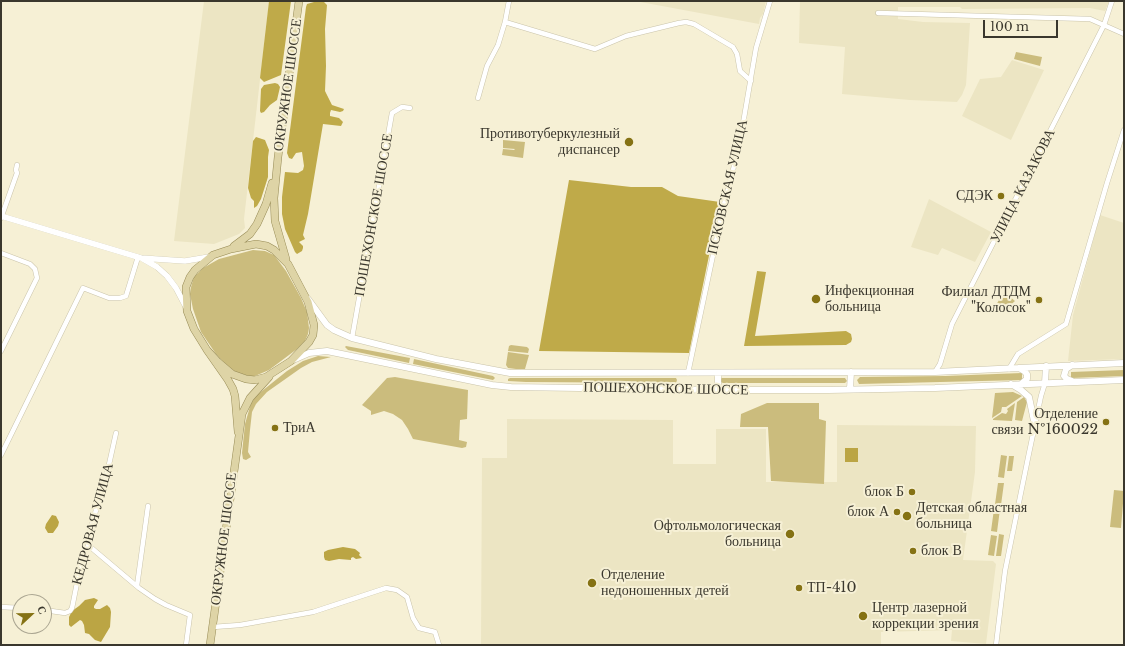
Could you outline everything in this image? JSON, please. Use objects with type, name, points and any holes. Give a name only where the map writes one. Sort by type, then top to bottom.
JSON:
[{"type":"main road","name":"ОКРУЖНОЕ ШОССЕ","points":[[206,350],[228,371],[242,378],[251,380],[259,379],[292,361],[309,342],[314,331],[312,314],[305,295],[288,264],[274,221],[276,170],[299,1]]},
{"type":"main road","name":"ОКРУЖНОЕ ШОССЕ","points":[[231,249],[250,234],[257,224],[266,204],[276,170]]},
{"type":"main road","name":"ОКРУЖНОЕ ШОССЕ","points":[[238,432],[233,389],[206,350],[194,329],[187,311],[186,291],[190,277],[198,267],[214,255],[231,249],[251,245],[262,245],[271,248],[278,252],[288,264]]},
{"type":"main road","name":"ПОШЕХОНСКОЕ ШОССЕ","points":[[305,295],[327,325],[334,330],[352,338],[412,354],[510,373],[935,372],[1124,363]]},
{"type":"main road","name":"ПОШЕХОНСКОЕ ШОССЕ","points":[[292,361],[309,352],[327,352],[499,386],[718,390],[850,389],[935,388],[1045,382],[1124,380]]},
{"type":"main road","points":[[1072,365],[1066,369],[1064,376],[1074,382]]},
{"type":"main road","points":[[1045,382],[1046,366]]},
{"type":"main road","points":[[1019,368],[1024,371],[1027,379],[1021,384]]},
{"type":"main road","name":"ОКРУЖНОЕ ШОССЕ","points":[[210,645],[238,432],[242,414],[246,403],[259,386],[276,371]]},
{"type":"main road","points":[[499,386],[500,372]]},
{"type":"main road","points":[[850,389],[851,372]]},
{"type":"main road","points":[[718,373],[718,390]]},
{"type":"main road","points":[[1011,384],[1029,397],[1035,426]]},
{"type":"street","points":[[478,98],[487,66],[498,45],[505,22],[509,1]]},
{"type":"street","name":"ПСКОВСКАЯ УЛИЦА","points":[[688,373],[723,208],[741,142],[756,48],[770,1]]},
{"type":"street","name":"УЛИЦА КАЗАКОВА","points":[[935,372],[940,364],[952,324],[1104,24],[1112,1]]},
{"type":"street","points":[[878,13],[1090,19],[1124,34]]},
{"type":"street","points":[[505,22],[595,49],[626,36],[686,22],[694,24],[733,47],[737,54],[740,71],[750,81]]},
{"type":"street","name":"ПОШЕХОНСКОЕ ШОССЕ","points":[[352,338],[392,113],[402,107],[410,108]]},
{"type":"street","points":[[1009,369],[1018,354],[1066,324],[1124,130]]},
{"type":"street","points":[[17,165],[17,173],[1,217],[139,258],[157,267],[167,276],[176,288],[187,311]]},
{"type":"street","points":[[1,253],[30,264],[35,269],[37,278],[1,351]]},
{"type":"street","points":[[139,258],[185,262],[214,255]]},
{"type":"street","points":[[1,456],[83,288],[109,298],[120,298],[126,296],[139,258]]},
{"type":"street","points":[[996,645],[1005,571],[1045,382]]},
{"type":"street","name":"КЕДРОВАЯ УЛИЦА","points":[[52,611],[68,612],[72,608],[85,549],[88,545],[94,517],[109,468],[116,433]]},
{"type":"street","points":[[137,586],[148,506]]},
{"type":"street","points":[[88,545],[137,586],[166,605],[190,615],[186,645]]},
{"type":"street","points":[[213,627],[240,625],[313,612],[386,588],[397,590],[407,598],[413,618],[419,628],[435,632],[439,645]]},
{"type":"street","points":[[1,607],[12,608]]},
{"type":"shaded area","points":[[204,1],[269,1],[244,219],[245,228],[239,234],[214,244],[174,241]]},
{"type":"shaded area","points":[[269,1],[291,1],[281,75],[264,82],[260,78]]},
{"type":"shaded area","points":[[635,1],[766,1],[759,24]]},
{"type":"shaded area","points":[[800,1],[1109,1],[1105,11],[1090,8],[962,9],[960,7],[898,7],[898,19],[923,22],[970,23],[966,85],[957,102],[910,100],[842,94],[845,47],[799,43]]},
{"type":"shaded area","points":[[324,2],[327,5],[325,29],[325,91],[332,105],[344,109],[340,112],[331,110],[330,113],[330,116],[339,118],[343,122],[341,126],[323,124],[303,235],[305,239],[299,242],[303,248],[302,251],[297,254],[285,229],[282,214],[282,197],[285,172],[298,173],[303,170],[304,166],[302,152],[296,153],[292,159],[289,158],[287,153],[306,7],[307,4]]},
{"type":"shaded area","points":[[1016,52],[1042,57],[1040,66],[1014,59]]},
{"type":"shaded area","points":[[1012,60],[1044,70],[1011,140],[962,116],[980,79],[1001,77]]},
{"type":"shaded area","points":[[275,83],[280,87],[277,100],[261,113],[261,89],[264,85]]},
{"type":"shaded area","points":[[256,137],[265,140],[269,150],[268,177],[261,199],[254,208],[254,201],[251,198],[248,188],[253,141]]},
{"type":"shaded area","points":[[503,140],[525,142],[523,158],[502,155],[503,149],[515,149],[503,148]]},
{"type":"shaded area","points":[[569,180],[631,187],[662,187],[678,196],[720,202],[689,353],[539,351]]},
{"type":"shaded area","points":[[929,199],[991,232],[975,262],[942,248],[938,255],[911,247]]},
{"type":"shaded area","points":[[1100,215],[1124,223],[1124,359],[1068,361],[1073,315]]},
{"type":"shaded area","points":[[253,250],[265,251],[274,255],[286,271],[307,312],[309,328],[305,341],[297,349],[269,370],[255,376],[248,376],[236,372],[228,367],[216,354],[201,332],[193,309],[190,294],[194,277],[203,268],[219,259]]},
{"type":"shaded area","points":[[757,271],[766,272],[755,336],[846,331],[851,334],[851,342],[846,345],[744,346]]},
{"type":"shaded area","points":[[1004,292],[1015,301],[1004,311],[996,305]]},
{"type":"shaded area","points":[[509,346],[527,347],[529,349],[528,353],[508,351]]},
{"type":"shaded area","points":[[345,347],[410,358],[409,363],[348,350]]},
{"type":"shaded area","points":[[508,352],[529,355],[525,369],[508,368],[506,365]]},
{"type":"shaded area","points":[[318,356],[331,357],[312,362],[301,368],[267,392],[256,404],[252,412],[250,430],[248,452],[251,457],[246,460],[243,459],[242,453],[245,424],[251,403],[257,395],[287,371],[303,361]]},
{"type":"shaded area","points":[[414,359],[493,376],[495,378],[493,380],[413,364]]},
{"type":"shaded area","points":[[1124,370],[1124,376],[1071,378],[1071,372]]},
{"type":"shaded area","points":[[1022,373],[1022,380],[859,384],[857,380],[860,377]]},
{"type":"shaded area","points":[[395,377],[468,390],[467,419],[460,420],[459,440],[467,442],[466,447],[462,448],[413,439],[402,420],[393,414],[384,411],[371,415],[371,411],[362,405],[387,378]]},
{"type":"shaded area","points":[[510,378],[676,378],[677,380],[676,383],[526,382],[508,381]]},
{"type":"shaded area","points":[[845,378],[847,381],[845,383],[723,383],[720,379]]},
{"type":"shaded area","points":[[1013,392],[1022,396],[1006,407],[1002,407],[1001,412],[992,418],[995,393]]},
{"type":"shaded area","points":[[1024,397],[1027,402],[1022,421],[1015,420],[1017,402]]},
{"type":"shaded area","points":[[767,403],[819,403],[819,419],[826,421],[824,484],[771,481],[768,427],[740,427],[741,414]]},
{"type":"shaded area","points":[[1015,403],[1012,421],[993,420],[1002,413],[1006,414],[1008,411],[1007,409]]},
{"type":"shaded area","points":[[507,419],[673,420],[673,464],[716,464],[716,429],[766,429],[766,482],[837,482],[837,425],[976,426],[975,472],[963,560],[993,561],[996,564],[986,644],[951,641],[952,630],[881,632],[881,645],[481,645],[482,458],[507,458]]},
{"type":"shaded area","points":[[845,448],[858,448],[858,462],[845,462]]},
{"type":"shaded area","points":[[1001,455],[1007,456],[1004,478],[998,477]]},
{"type":"shaded area","points":[[1009,456],[1014,456],[1012,471],[1007,471]]},
{"type":"shaded area","points":[[998,483],[1004,483],[1001,505],[995,504]]},
{"type":"shaded area","points":[[1114,490],[1124,491],[1121,528],[1110,527]]},
{"type":"shaded area","points":[[994,509],[1000,509],[997,532],[991,531]]},
{"type":"shaded area","points":[[52,515],[56,516],[59,522],[53,533],[48,533],[45,528]]},
{"type":"shaded area","points":[[999,534],[1004,535],[1001,556],[996,556]]},
{"type":"shaded area","points":[[991,535],[997,536],[994,556],[988,555]]},
{"type":"shaded area","points":[[343,547],[355,549],[360,553],[359,555],[362,558],[356,559],[353,557],[351,560],[325,560],[324,552]]},
{"type":"shaded area","points":[[94,598],[98,600],[94,608],[100,609],[107,605],[111,612],[110,627],[101,642],[85,633],[82,621],[80,620],[71,627],[69,625],[69,617],[72,611],[85,600]]},
{"type":"place","name":"Противотуберкулезный диспансер","points":[[629,142]]},
{"type":"place","name":"СДЭК","points":[[1001,196]]},
{"type":"place","name":"Инфекционная больница","points":[[816,299]]},
{"type":"place","name":"Филиал ДТДМ \"Колосок\"","points":[[1039,300]]},
{"type":"place","name":"Отделение связи №160022","points":[[1106,422]]},
{"type":"place","name":"ТриА","points":[[275,428]]},
{"type":"place","name":"блок Б","points":[[912,492]]},
{"type":"place","name":"блок А","points":[[897,512]]},
{"type":"place","name":"Детская областная больница","points":[[907,516]]},
{"type":"place","name":"Офтольмологическая больница","points":[[790,534]]},
{"type":"place","name":"блок В","points":[[913,551]]},
{"type":"place","name":"Отделение недоношенных детей","points":[[592,583]]},
{"type":"place","name":"ТП-410","points":[[799,588]]},
{"type":"place","name":"Центр лазерной коррекции зрения","points":[[863,616]]}]
